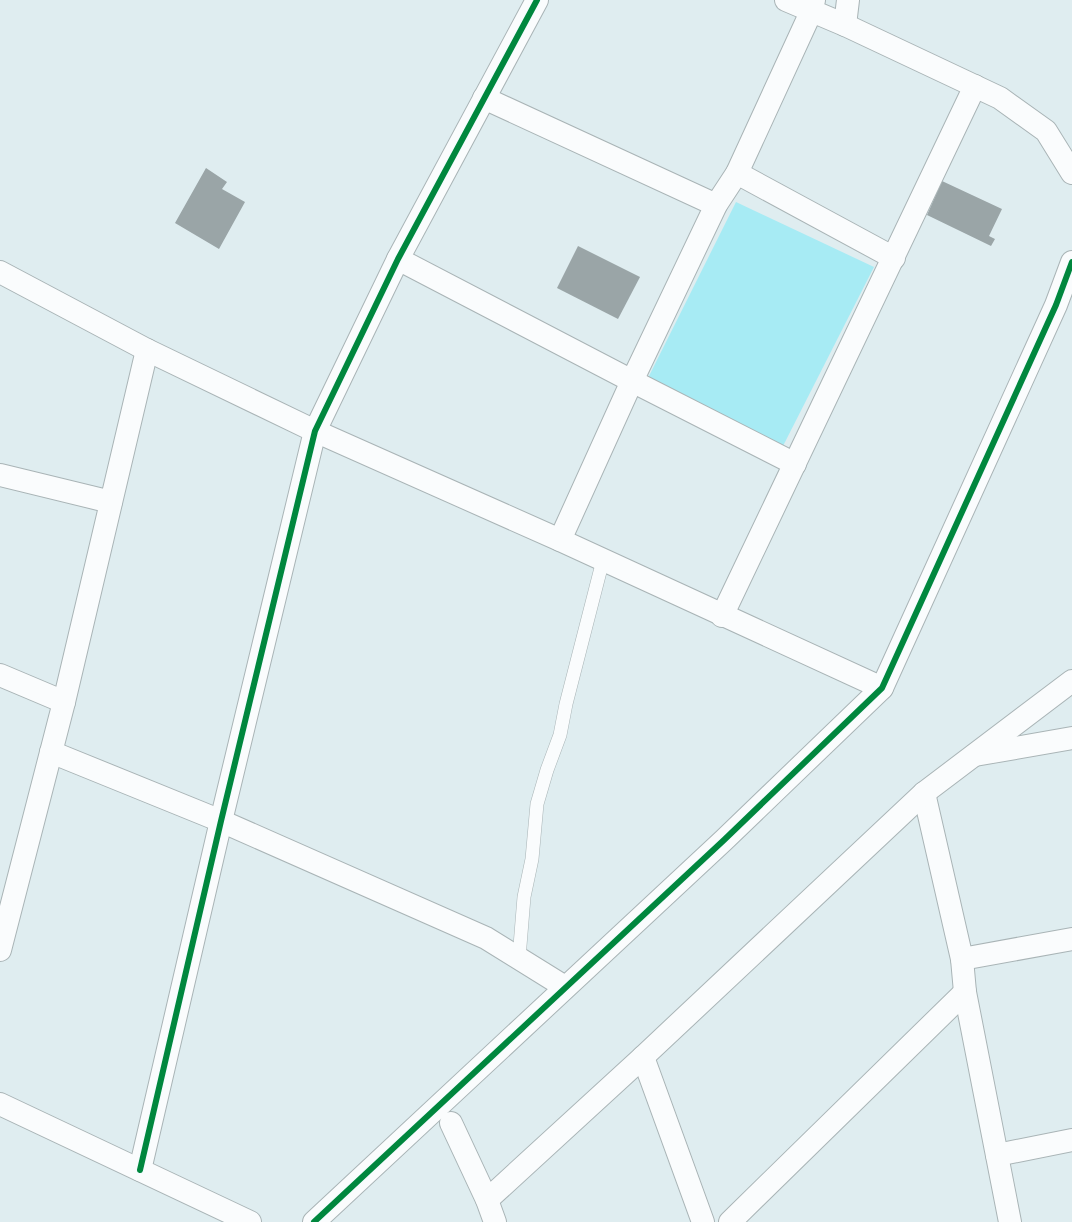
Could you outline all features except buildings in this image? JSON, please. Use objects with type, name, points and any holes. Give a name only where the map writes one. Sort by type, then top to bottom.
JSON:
[{"type":"street","points":[[140,1170],[221,821],[315,431],[398,259],[537,0]]},
{"type":"street","points":[[786,0],[812,6],[845,25],[1000,98],[1046,131],[1072,173]]},
{"type":"street","points":[[845,25],[848,0]]},
{"type":"street","points":[[560,540],[632,381],[716,205],[737,173],[812,6]]},
{"type":"street","points":[[722,616],[975,86]]},
{"type":"street","points":[[484,98],[716,205]]},
{"type":"street","points":[[737,173],[894,258]]},
{"type":"street","points":[[398,259],[795,464]]},
{"type":"street","points":[[314,1222],[724,840],[882,688],[1052,312],[1072,262]]},
{"type":"street","points":[[0,272],[147,350],[315,431],[560,540],[722,616],[882,688]]},
{"type":"street","points":[[0,950],[64,702],[147,350]]},
{"type":"street","points":[[0,475],[111,502]]},
{"type":"street","points":[[0,675],[64,702]]},
{"type":"street","points":[[487,1200],[643,1057],[924,793],[972,755],[1072,681]]},
{"type":"street","points":[[972,755],[1072,738]]},
{"type":"street","points":[[51,752],[221,821],[486,938],[565,988]]},
{"type":"street","points":[[924,793],[962,959],[965,992],[1010,1222]]},
{"type":"street","points":[[962,959],[1072,939]]},
{"type":"street","points":[[730,1222],[965,992]]},
{"type":"street","points":[[643,1057],[703,1222]]},
{"type":"street","points":[[0,1104],[250,1222]]},
{"type":"street","points":[[451,1123],[487,1200],[494,1222]]},
{"type":"street","points":[[997,1155],[1072,1140]]},
{"type":"lane","points":[[519,958],[524,898],[532,859],[538,804],[547,770],[560,736],[566,704],[602,560]]},
{"type":"shaded area","points":[[736,202],[874,267],[783,446],[647,380]]},
{"type":"cycle path","points":[[140,1170],[221,821],[315,431],[398,259],[537,0]]},
{"type":"cycle path","points":[[314,1222],[724,840],[882,688],[1056,305],[1072,262]]}]
